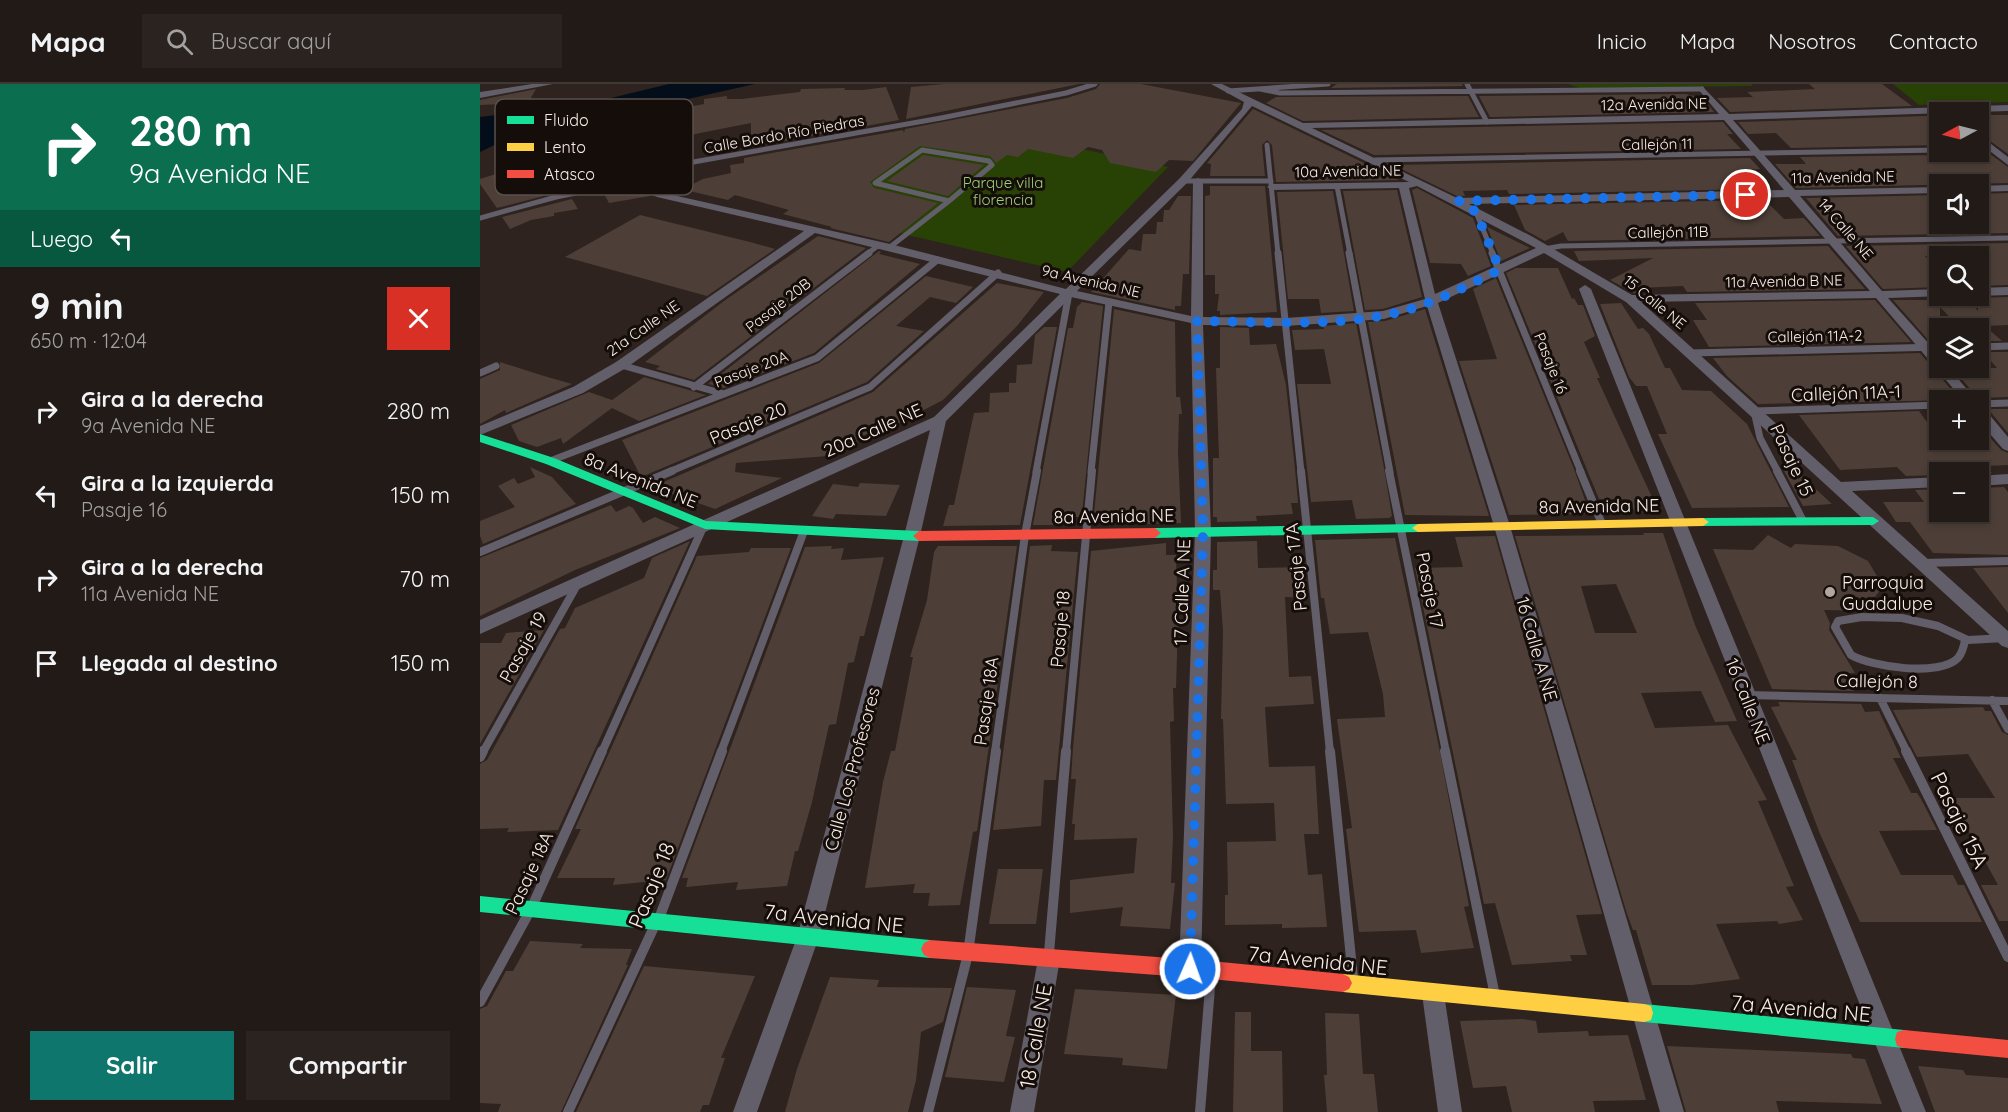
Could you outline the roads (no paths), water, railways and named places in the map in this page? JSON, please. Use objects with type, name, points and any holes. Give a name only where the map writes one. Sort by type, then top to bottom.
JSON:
[{"type":"street","points":[[480,95],[549,84]]},
{"type":"street","name":"15 Calle NE","points":[[1215,84],[1459,201],[1581,268],[1630,299],[1835,487],[2007,639]]},
{"type":"street","name":"14 Calle NE","points":[[1702,89],[1929,352]]},
{"type":"street","name":"20a Calle NE","points":[[480,627],[939,420],[1069,293],[1191,181],[1246,110],[1249,101]]},
{"type":"street","name":"12a Avenida NE","points":[[1989,109],[2008,108]]},
{"type":"street","name":"12a Avenida NE","points":[[1301,125],[1929,111]]},
{"type":"street","points":[[1989,146],[2008,162]]},
{"type":"street","name":"17 Calle A NE","points":[[1190,969],[1203,532],[1191,181]]},
{"type":"street","name":"10a Avenida NE","points":[[1271,184],[1337,186],[1425,184]]},
{"type":"street","name":"16 Calle A NE","points":[[1403,185],[1431,301],[1502,526],[1672,1112]]},
{"type":"street","points":[[1989,189],[2008,188]]},
{"type":"street","name":"11a Avenida NE","points":[[1459,201],[1929,190]]},
{"type":"street","name":"9a Avenida NE","points":[[661,195],[998,273],[1069,293],[1197,321],[1286,322],[1359,318],[1408,310],[1544,249]]},
{"type":"street","name":"21a Calle NE","points":[[480,431],[578,390],[621,365],[812,230]]},
{"type":"street","name":"16 Calle NE","points":[[1585,289],[1745,695],[1914,1112]]},
{"type":"street","points":[[1989,292],[2008,291]]},
{"type":"street","name":"11a Avenida B NE","points":[[1630,299],[1929,292]]},
{"type":"street","name":"14 Calle NE","points":[[1951,378],[1961,390]]},
{"type":"street","name":"Calle Los Profesores","points":[[745,1112],[808,937],[912,536],[939,420]]},
{"type":"street","points":[[1989,424],[2008,446]]},
{"type":"street","name":"8a Avenida NE","points":[[480,438],[550,461],[622,493],[705,525],[804,531],[912,536],[1084,535],[1676,522],[1873,521]]},
{"type":"street","points":[[1989,480],[2008,479]]},
{"type":"street","points":[[1835,487],[1929,483]]},
{"type":"street","name":"7a Avenida NE","points":[[480,904],[658,920],[968,953],[1211,970],[1433,994],[2008,1049]]},
{"type":"street","name":"18 Calle NE","points":[[1022,1112],[1048,959]]},
{"type":"street","points":[[1433,994],[1450,1112]]},
{"type":"lane","name":"Calle Bordo Río Piedras","points":[[693,162],[941,118],[1066,93],[1095,84]]},
{"type":"lane","points":[[1228,91],[1328,84]]},
{"type":"lane","points":[[1467,84],[1487,122]]},
{"type":"lane","points":[[1552,84],[1563,90]]},
{"type":"lane","points":[[1260,89],[1280,93],[1702,89]]},
{"type":"lane","name":"Pasaje 17A","points":[[1268,145],[1354,985]]},
{"type":"lane","points":[[1989,149],[1993,149]]},
{"type":"lane","name":"Pasaje 20B","points":[[694,387],[885,246],[951,201],[992,168],[989,161],[922,150],[875,183],[951,201]]},
{"type":"lane","name":"Callejón 11","points":[[1376,160],[1929,150]]},
{"type":"lane","points":[[1191,181],[1271,184]]},
{"type":"lane","name":"Pasaje 17","points":[[1337,186],[1359,318],[1400,528],[1496,1000]]},
{"type":"lane","name":"Calle Bordo Río Piedras","points":[[480,218],[566,195]]},
{"type":"lane","name":"Pasaje 16","points":[[1476,212],[1602,524]]},
{"type":"lane","name":"Callejón 11B","points":[[1544,249],[1561,246],[2008,238]]},
{"type":"lane","name":"Pasaje 20A","points":[[550,461],[817,358],[937,260]]},
{"type":"lane","name":"Pasaje 20","points":[[480,552],[870,387],[998,273]]},
{"type":"lane","name":"Pasaje 18A","points":[[928,1112],[968,953],[1025,535],[1069,293]]},
{"type":"lane","name":"Pasaje 18","points":[[1048,959],[1084,535],[1109,302]]},
{"type":"lane","points":[[1989,347],[2008,346]]},
{"type":"lane","name":"Callejón 11A-2","points":[[1690,353],[1929,347]]},
{"type":"lane","points":[[621,365],[724,394]]},
{"type":"lane","points":[[480,373],[496,366]]},
{"type":"lane","points":[[1989,404],[2008,403]]},
{"type":"lane","name":"Callejón 11A-1","points":[[1754,411],[1929,405]]},
{"type":"lane","name":"Pasaje 15","points":[[1754,411],[1760,438],[1803,521]]},
{"type":"lane","name":"Pasaje 18A","points":[[480,1002],[531,909],[705,525]]},
{"type":"lane","name":"Pasaje 18","points":[[568,1112],[658,920],[804,531]]},
{"type":"lane","points":[[1922,564],[2008,561]]},
{"type":"lane","name":"Pasaje 19","points":[[480,757],[577,585]]},
{"type":"lane","points":[[1965,640],[1963,652],[1954,662],[1922,667],[1879,665],[1852,656],[1843,645],[1835,627],[1838,621],[1848,617],[1893,618],[1925,621],[1965,640],[2007,639]]},
{"type":"lane","name":"Callejón 8","points":[[1745,695],[2008,701]]},
{"type":"lane","name":"Pasaje 15A","points":[[1880,698],[2008,957]]},
{"type":"lane","points":[[1992,700],[2008,729]]},
{"type":"lane","points":[[1200,1112],[1211,970]]},
{"type":"water","points":[[669,84],[755,84],[688,99],[607,99]]},
{"type":"water","points":[[495,115],[495,145],[480,152],[480,117]]},
{"type":"place","name":"Parroquia Guadalupe","points":[[1830,592]]},
{"type":"park label","name":"Parque villa florencia","points":[[1003,190]]}]
